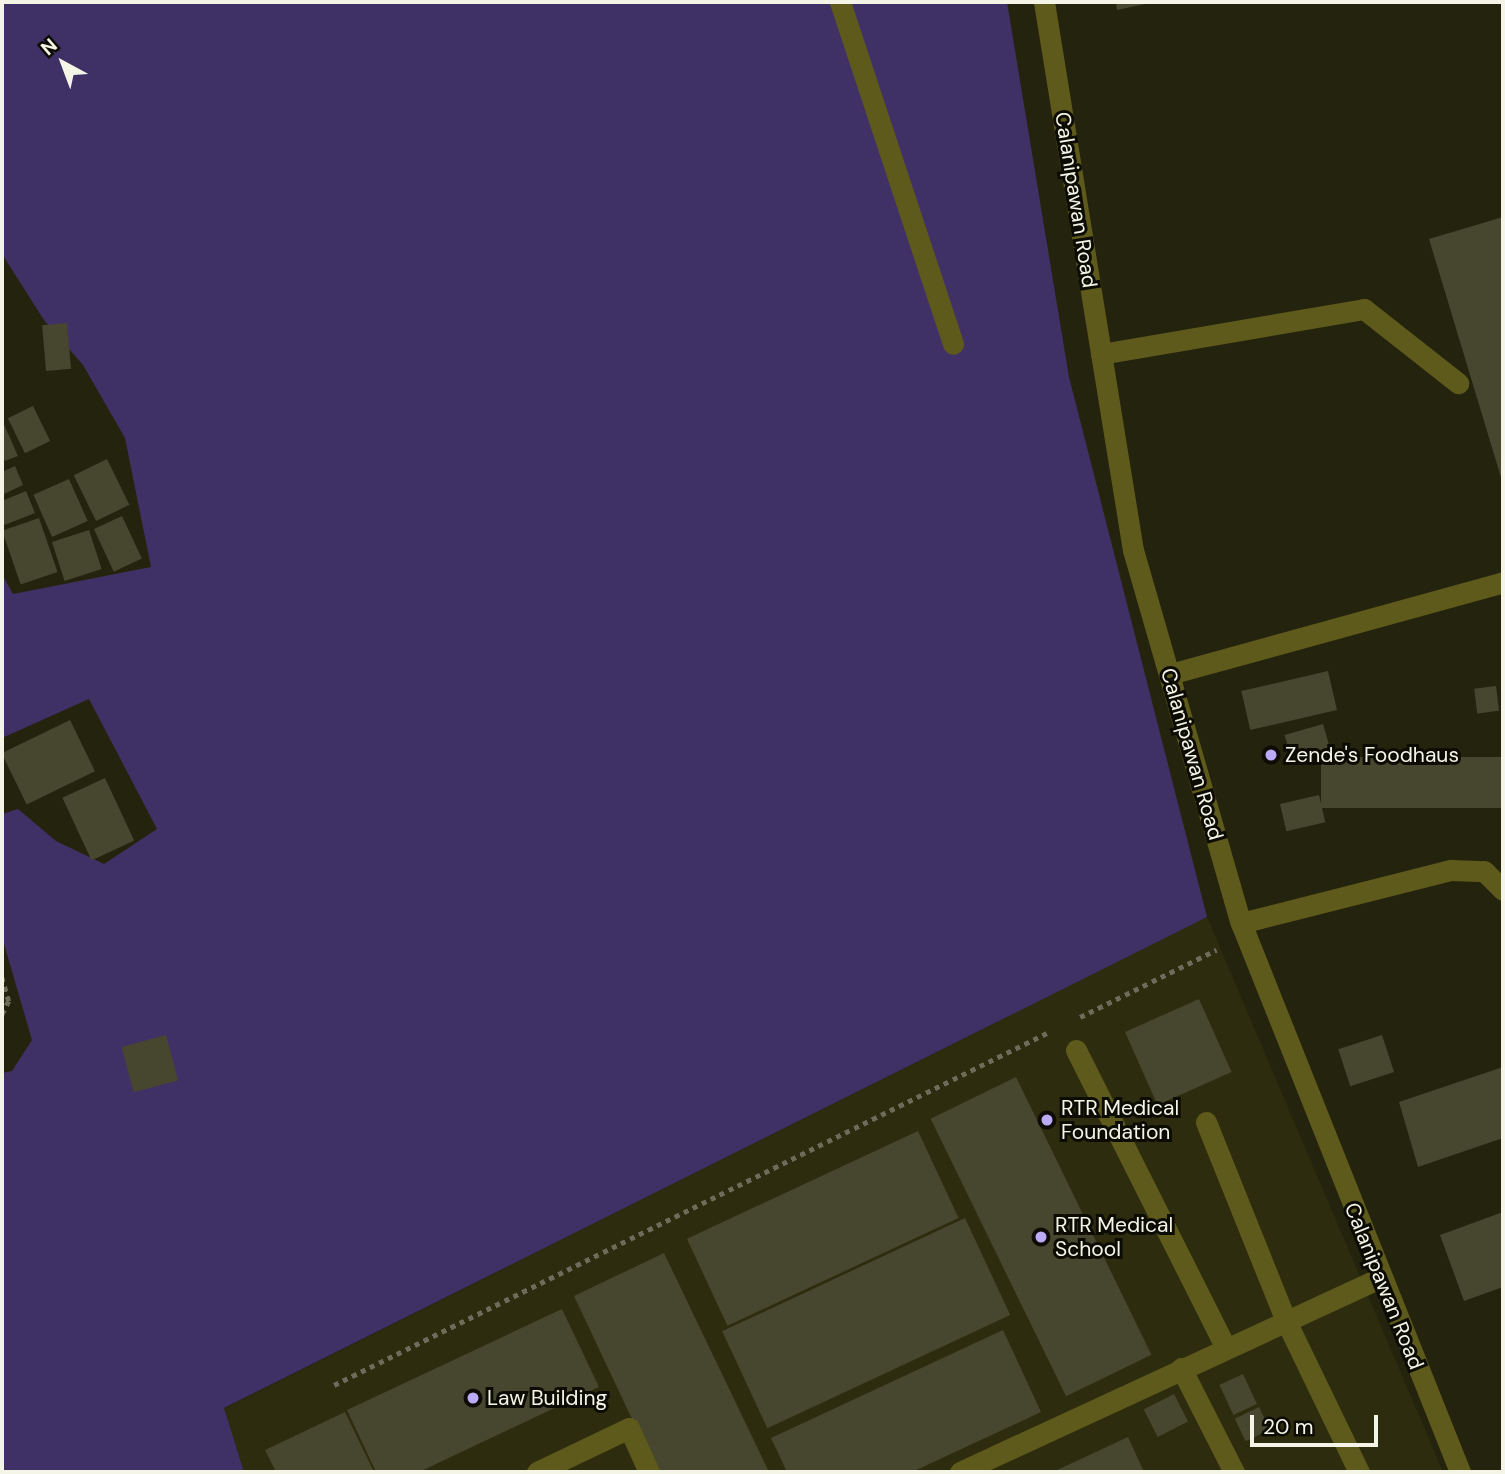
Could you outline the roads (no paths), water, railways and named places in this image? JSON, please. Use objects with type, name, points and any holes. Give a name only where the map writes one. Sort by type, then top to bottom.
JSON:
[{"type":"street","points":[[840,2],[953,344]]},
{"type":"street","name":"Calanipawan Road","points":[[1044,2],[1133,550],[1241,923],[1380,1278],[1460,1472]]},
{"type":"street","points":[[1101,354],[1364,309],[1458,383]]},
{"type":"street","points":[[1170,674],[1503,582]]},
{"type":"street","points":[[1241,923],[1460,869],[1484,871],[1503,890]]},
{"type":"street","points":[[1076,1050],[1226,1348]]},
{"type":"street","points":[[1206,1122],[1286,1321],[1359,1472]]},
{"type":"street","points":[[960,1472],[1380,1278]]},
{"type":"street","points":[[1181,1368],[1234,1472]]},
{"type":"street","points":[[537,1472],[629,1428],[649,1472]]},
{"type":"place","name":"Zende's Foodhaus","points":[[1271,755]]},
{"type":"place","name":"RTR Medical Foundation","points":[[1047,1120]]},
{"type":"place","name":"RTR Medical School","points":[[1041,1237]]},
{"type":"place","name":"Law Building","points":[[473,1398]]}]
